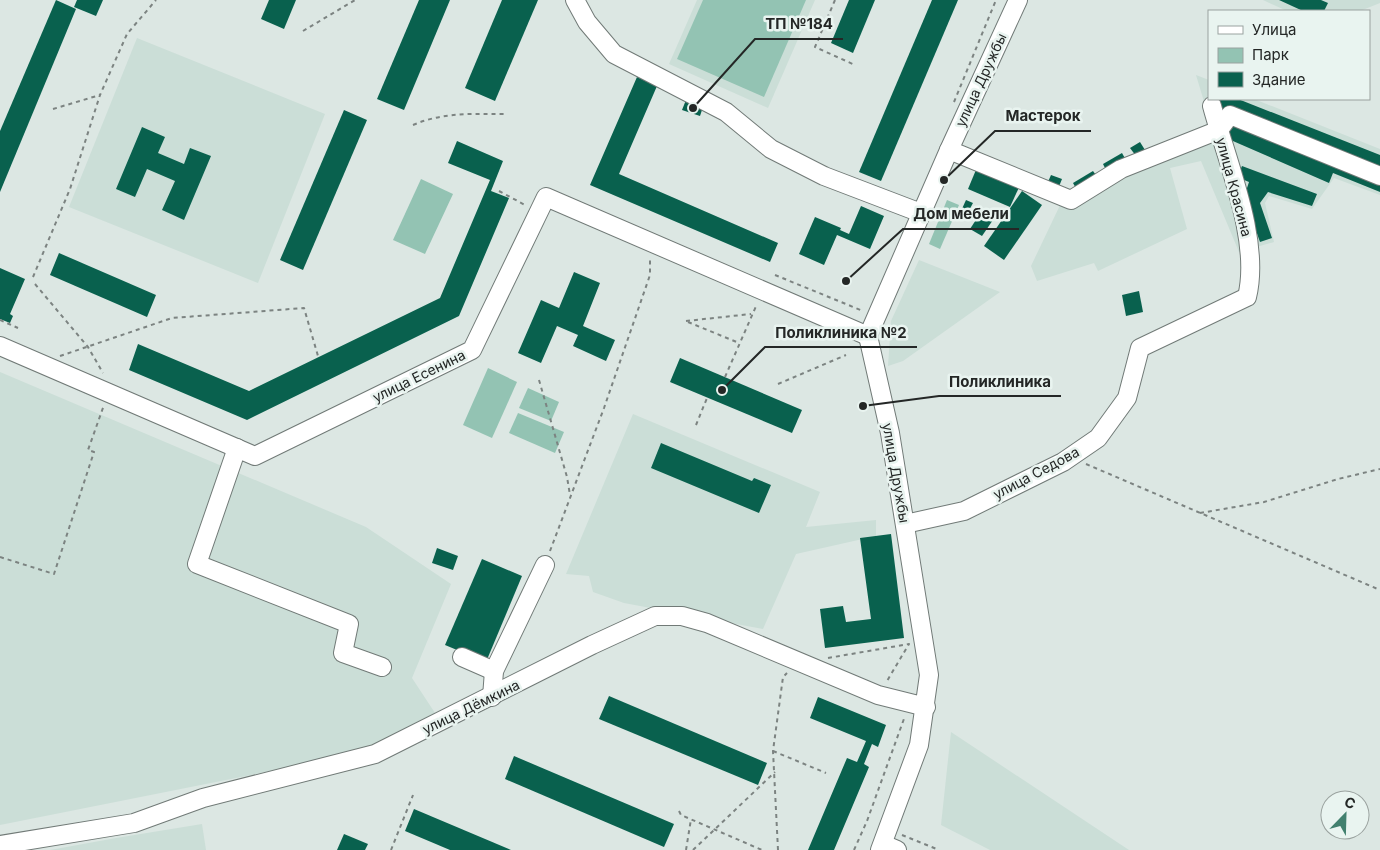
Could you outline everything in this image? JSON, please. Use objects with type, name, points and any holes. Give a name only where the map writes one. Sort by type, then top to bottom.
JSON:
[{"type":"street","points":[[575,0],[587,22],[614,54],[726,112],[771,149],[824,176],[921,213]]},
{"type":"street","name":"улица Дружбы","points":[[887,843],[919,746],[929,675],[890,433],[868,336],[949,150],[1018,0]]},
{"type":"street","name":"улица Красина","points":[[1212,106],[1250,238],[1251,280],[1247,297]]},
{"type":"street","points":[[949,150],[1071,200],[1121,169],[1219,130],[1230,115],[1380,176]]},
{"type":"street","name":"улица Есенина","points":[[2,352],[39,363],[255,456],[472,350],[546,197],[868,336]]},
{"type":"street","name":"улица Седова","points":[[906,524],[964,510],[1075,455],[1098,438],[1127,398],[1140,348],[1247,297]]},
{"type":"street","points":[[237,448],[197,564],[350,624],[343,653],[382,668]]},
{"type":"street","points":[[492,697],[494,671],[545,565]]},
{"type":"street","name":"улица Дёмкина","points":[[0,844],[134,823],[204,798],[375,754],[492,697],[592,645],[656,616],[682,616],[707,623],[878,695],[926,707]]},
{"type":"street","points":[[462,657],[494,671]]},
{"type":"path","points":[[34,277],[70,189],[100,95],[127,34],[156,0]]},
{"type":"path","points":[[303,31],[355,0]]},
{"type":"path","points":[[835,0],[816,47],[855,64]]},
{"type":"path","points":[[53,109],[100,95]]},
{"type":"path","points":[[413,124],[431,117],[454,114],[505,114]]},
{"type":"path","points":[[499,191],[539,212]]},
{"type":"path","points":[[545,565],[650,276],[651,243]]},
{"type":"path","points":[[775,275],[865,312]]},
{"type":"path","points":[[35,284],[88,347]]},
{"type":"path","points":[[724,377],[762,291]]},
{"type":"path","points":[[39,363],[172,318],[304,308],[318,356]]},
{"type":"path","points":[[739,343],[686,321],[752,314]]},
{"type":"path","points":[[0,320],[18,328]]},
{"type":"path","points":[[778,384],[846,355]]},
{"type":"path","points":[[539,380],[567,477],[570,497]]},
{"type":"path","points":[[696,425],[707,398]]},
{"type":"path","points":[[0,557],[54,574],[94,452],[88,450],[105,401]]},
{"type":"path","points":[[1075,455],[1085,463],[1380,590]]},
{"type":"path","points":[[1200,513],[1264,502],[1338,479],[1380,469]]},
{"type":"path","points":[[827,658],[909,644],[878,695]]},
{"type":"path","points":[[778,850],[774,751],[783,677],[800,662]]},
{"type":"path","points":[[774,751],[826,773]]},
{"type":"path","points":[[693,850],[774,772]]},
{"type":"path","points":[[392,849],[413,794]]},
{"type":"path","points":[[679,811],[681,815],[762,850]]},
{"type":"path","points":[[686,850],[691,819]]},
{"type":"path","points":[[868,821],[887,843],[939,850]]},
{"type":"shaded area","points":[[697,0],[815,0],[768,108],[669,64]]},
{"type":"shaded area","points":[[1263,0],[1380,0],[1380,3],[1362,10],[1285,10]]},
{"type":"shaded area","points":[[137,38],[325,114],[258,283],[69,207]]},
{"type":"shaded area","points":[[1196,75],[1208,80],[1208,100],[1257,100],[1380,149],[1380,195],[1334,178],[1312,209],[1269,196],[1265,203],[1274,242],[1239,252],[1201,161],[1170,168],[1187,229],[1098,271],[1094,263],[1037,281],[1031,266],[1062,201],[1215,138]]},
{"type":"shaded area","points":[[919,260],[1000,292],[903,361],[888,366],[891,321]]},
{"type":"shaded area","points":[[0,372],[366,527],[451,584],[412,678],[437,716],[386,748],[0,825]]},
{"type":"shaded area","points":[[633,414],[820,492],[806,527],[876,520],[876,536],[796,554],[763,629],[624,603],[593,592],[589,576],[566,574]]},
{"type":"shaded area","points":[[951,732],[1129,850],[990,850],[941,825]]},
{"type":"shaded area","points":[[202,824],[206,850],[50,850],[116,838]]},
{"type":"green space","points":[[703,0],[806,0],[764,97],[677,59]]},
{"type":"green space","points":[[421,179],[453,194],[425,254],[393,240]]},
{"type":"green space","points":[[947,200],[959,205],[940,249],[929,244]]},
{"type":"green space","points":[[488,368],[517,382],[492,438],[463,425]]},
{"type":"green space","points":[[528,388],[559,402],[551,421],[519,408]]},
{"type":"green space","points":[[518,413],[564,432],[555,453],[509,433]]},
{"type":"building","points":[[56,0],[76,9],[0,192],[0,131]]},
{"type":"building","points":[[77,0],[103,0],[96,16],[74,7]]},
{"type":"building","points":[[269,0],[296,0],[284,29],[261,19]]},
{"type":"building","points":[[419,0],[450,0],[404,110],[377,99]]},
{"type":"building","points":[[502,0],[538,0],[495,101],[465,88]]},
{"type":"building","points":[[849,0],[875,0],[853,53],[831,43]]},
{"type":"building","points":[[932,0],[958,0],[881,181],[859,172]]},
{"type":"building","points":[[1279,0],[1321,0],[1328,3],[1324,10],[1301,10]]},
{"type":"building","points":[[637,77],[657,86],[619,174],[778,243],[770,262],[590,185]]},
{"type":"building","points":[[686,100],[703,107],[700,116],[682,110]]},
{"type":"building","points":[[1218,100],[1241,100],[1380,155],[1380,171],[1217,107]]},
{"type":"building","points":[[344,110],[367,120],[303,270],[280,260]]},
{"type":"building","points":[[1233,120],[1380,183],[1380,192],[1333,173],[1329,183],[1226,138]]},
{"type":"building","points":[[142,127],[165,137],[158,153],[184,164],[190,148],[211,156],[184,220],[162,210],[175,181],[147,169],[135,197],[116,189]]},
{"type":"building","points":[[457,141],[503,161],[491,191],[509,198],[459,316],[247,420],[129,370],[138,344],[249,391],[440,298],[490,180],[448,163]]},
{"type":"building","points":[[1140,142],[1145,150],[1136,156],[1130,148]]},
{"type":"building","points":[[1122,153],[1126,160],[1107,172],[1103,164]]},
{"type":"building","points":[[978,165],[1021,183],[1010,207],[968,189]]},
{"type":"building","points":[[1242,166],[1317,194],[1312,206],[1268,192],[1260,203],[1272,238],[1260,242],[1244,197],[1249,182],[1237,177]]},
{"type":"building","points":[[1093,171],[1098,178],[1077,190],[1073,183]]},
{"type":"building","points":[[1051,175],[1062,179],[1058,189],[1047,184]]},
{"type":"building","points":[[1022,191],[1042,205],[1004,260],[984,246]]},
{"type":"building","points":[[966,200],[973,203],[967,214],[961,211]]},
{"type":"building","points":[[861,206],[884,216],[870,249],[837,235],[824,265],[799,254],[815,217],[841,228],[840,230],[849,234]]},
{"type":"building","points":[[983,209],[995,217],[982,236],[970,229]]},
{"type":"building","points":[[59,253],[156,295],[147,317],[50,275]]},
{"type":"building","points":[[0,268],[25,279],[10,314],[13,316],[10,323],[0,319]]},
{"type":"building","points":[[574,272],[600,283],[583,326],[615,340],[606,361],[573,346],[578,335],[557,326],[541,363],[518,353],[541,300],[559,308]]},
{"type":"building","points":[[1139,291],[1143,312],[1126,316],[1122,295]]},
{"type":"building","points":[[680,358],[802,410],[792,433],[670,382]]},
{"type":"building","points":[[661,443],[752,481],[754,478],[771,485],[759,513],[651,468]]},
{"type":"building","points":[[891,534],[904,638],[825,648],[820,609],[843,606],[846,622],[871,619],[860,538]]},
{"type":"building","points":[[437,548],[458,556],[453,570],[432,563]]},
{"type":"building","points":[[482,559],[522,576],[486,662],[445,645]]},
{"type":"building","points":[[609,696],[767,763],[758,785],[599,719]]},
{"type":"building","points":[[818,697],[886,725],[878,747],[872,744],[864,764],[869,767],[834,850],[808,850],[847,758],[857,762],[866,741],[810,718]]},
{"type":"building","points":[[514,756],[674,824],[664,847],[505,779]]},
{"type":"building","points":[[414,809],[511,850],[450,850],[405,831]]},
{"type":"building","points":[[344,834],[368,844],[365,850],[337,850]]},
{"type":"place","name":"ТП №184","points":[[693,108]]},
{"type":"place","name":"Мастерок","points":[[944,180]]},
{"type":"place","name":"Дом мебели","points":[[846,281]]},
{"type":"place","name":"Поликлиника №2","points":[[722,390]]},
{"type":"place","name":"Поликлиника","points":[[863,406]]}]
